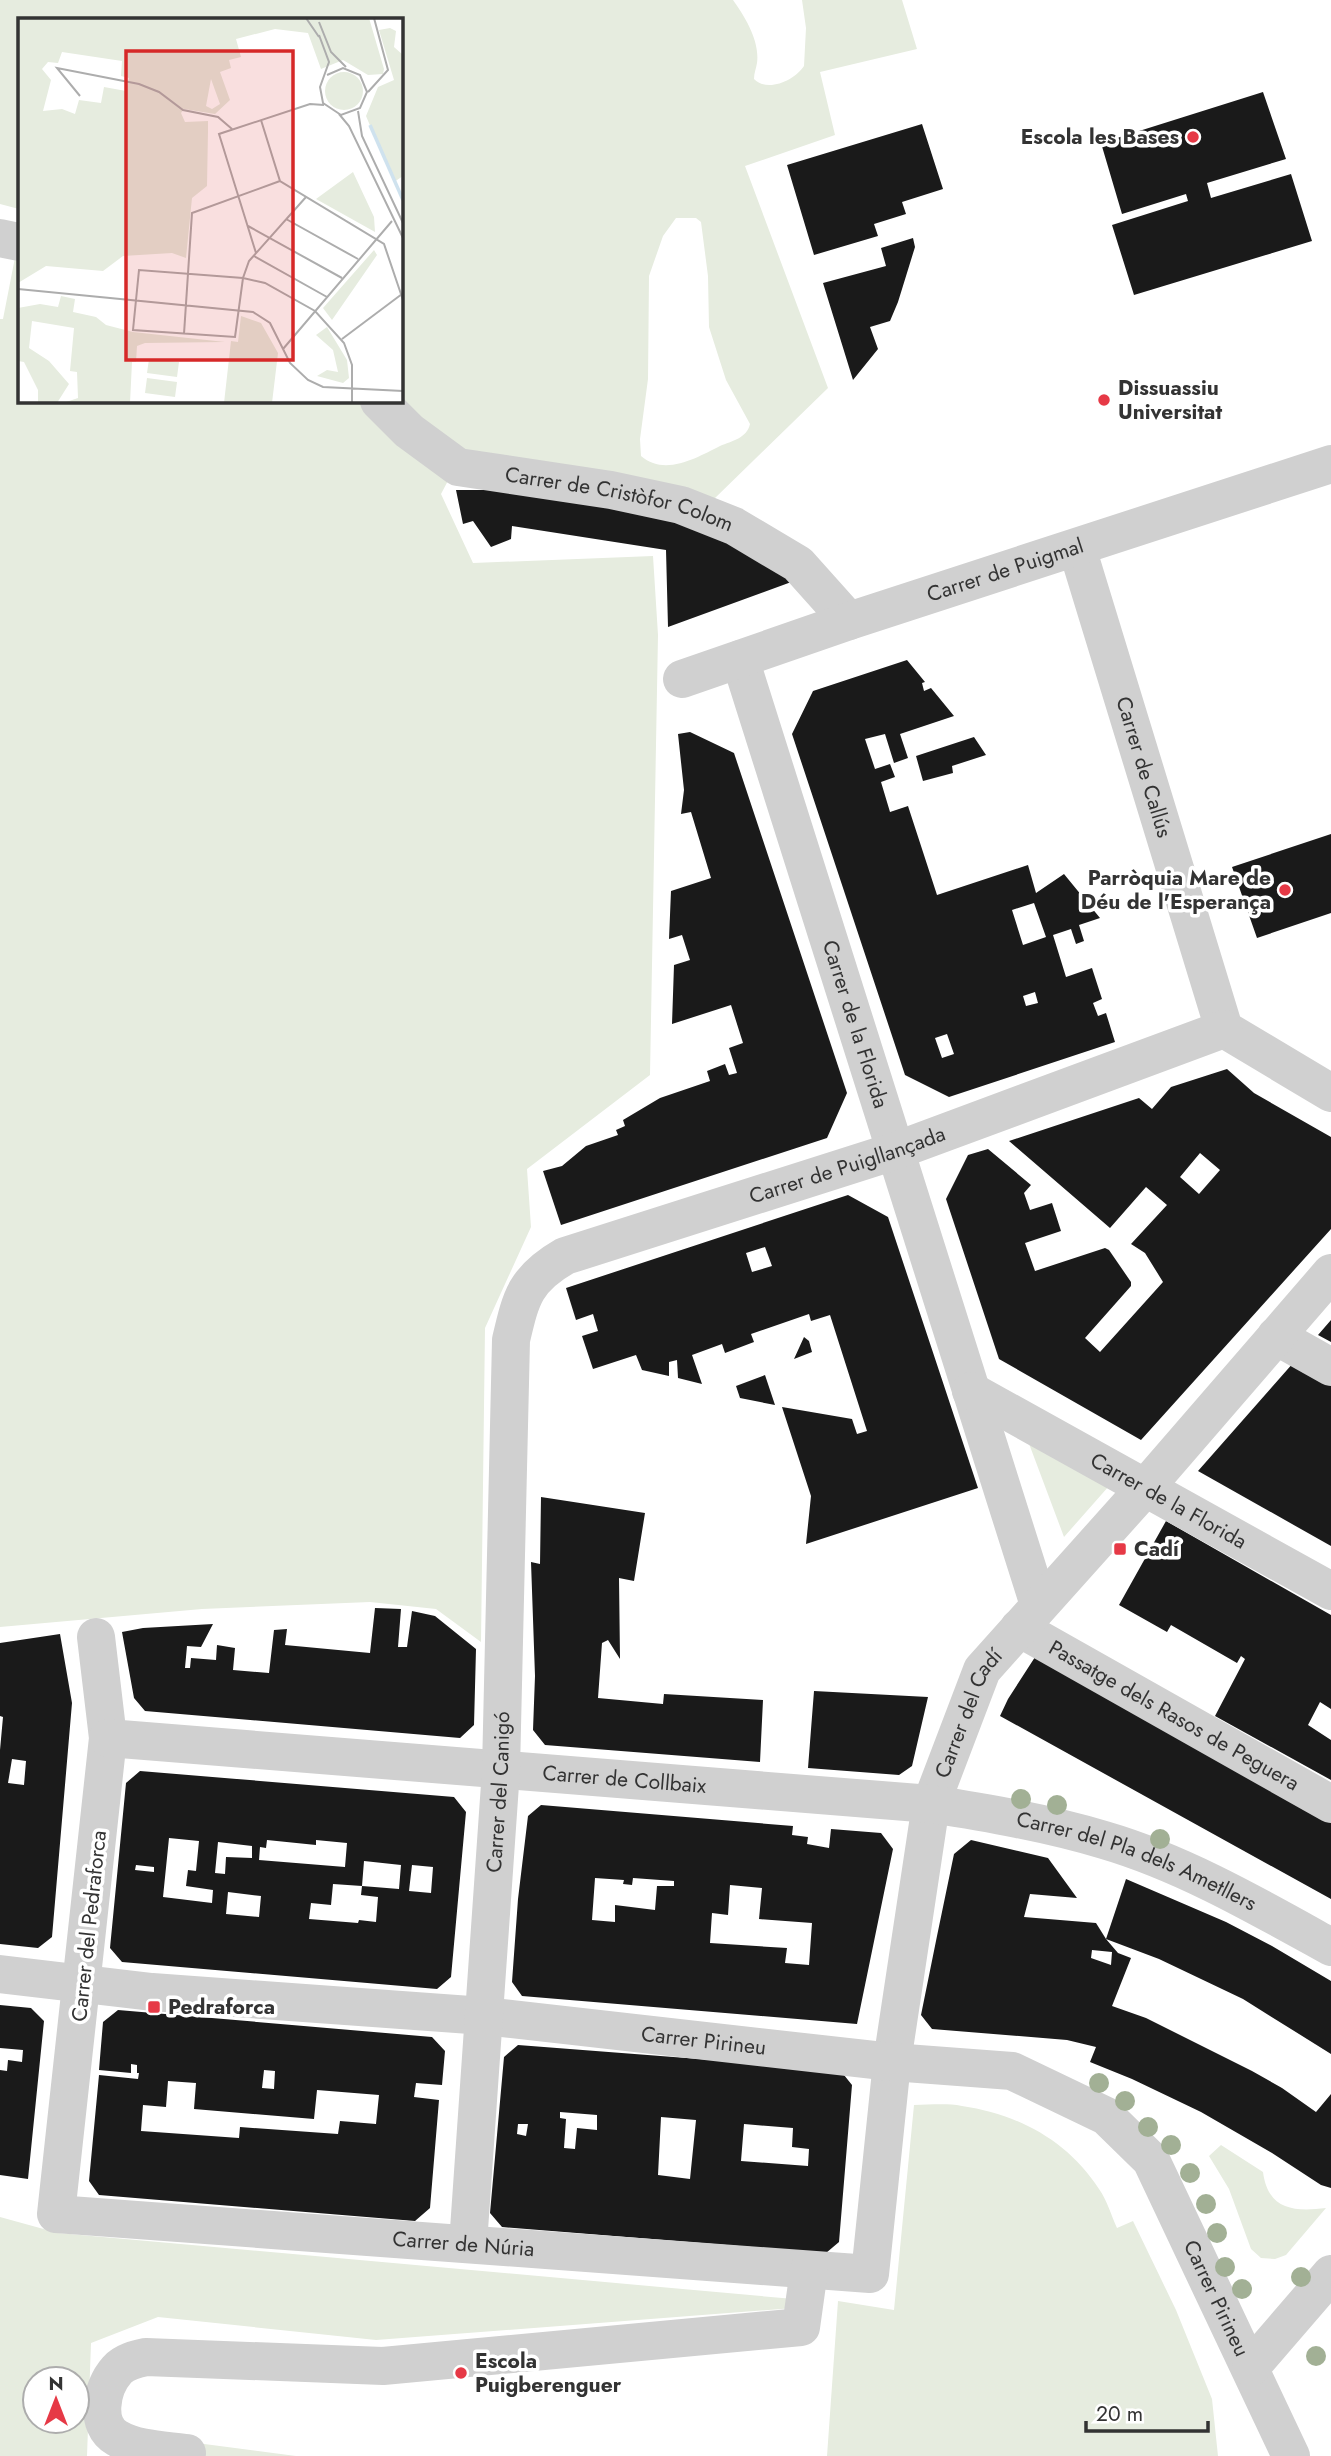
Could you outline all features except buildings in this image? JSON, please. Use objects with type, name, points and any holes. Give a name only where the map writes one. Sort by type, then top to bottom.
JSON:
[{"type":"street","points":[[0,238],[18,242]]},
{"type":"street","name":"Carrer de Cristòfor Colom","points":[[380,402],[410,431],[458,467],[611,490],[681,505],[734,526],[798,564],[849,621]]},
{"type":"street","name":"Carrer de Puigmal","points":[[682,679],[849,621],[1331,464]]},
{"type":"street","name":"Carrer de Callús","points":[[1077,548],[1224,1029]]},
{"type":"street","name":"Carrer de la Florida","points":[[740,659],[971,1391],[1029,1616]]},
{"type":"street","points":[[1224,1029],[1331,1093]]},
{"type":"street","name":"Carrer de Puigllançada","points":[[511,1340],[518,1310],[528,1286],[543,1268],[565,1256],[895,1151],[1224,1029]]},
{"type":"street","name":"Carrer del Cadí","points":[[870,2274],[892,2062],[931,1804],[982,1670],[1145,1488],[1331,1273]]},
{"type":"street","points":[[1276,1336],[1331,1367]]},
{"type":"street","name":"Carrer del Canigó","points":[[468,2245],[501,1770],[511,1340]]},
{"type":"street","name":"Carrer de la Florida","points":[[971,1391],[1331,1591]]},
{"type":"street","name":"Passatge dels Rasos de Peguera","points":[[1029,1616],[1331,1804]]},
{"type":"street","name":"Carrer del Pedraforca","points":[[56,2214],[108,1738],[96,1637]]},
{"type":"street","name":"Carrer de Collbaix","points":[[108,1738],[931,1804]]},
{"type":"street","name":"Carrer del Pla dels Ametllers","points":[[931,1804],[1020,1818],[1105,1840],[1149,1856],[1214,1886],[1331,1947]]},
{"type":"street","name":"Carrer Pirineu","points":[[0,1974],[83,1986],[484,2016],[892,2062],[1012,2071],[1106,2116],[1151,2160],[1251,2367],[1280,2450]]},
{"type":"street","name":"Carrer de Núria","points":[[56,2214],[870,2274]]},
{"type":"street","points":[[187,2453],[128,2444],[115,2437],[103,2424],[102,2406],[117,2370],[131,2361],[146,2357],[383,2366],[801,2327],[809,2270]]},
{"type":"street","points":[[1251,2367],[1331,2274]]},
{"type":"shaded area","points":[[0,0],[733,0],[754,38],[757,63],[754,79],[766,85],[774,85],[788,80],[804,66],[806,28],[802,0],[902,0],[917,49],[820,72],[835,135],[745,166],[828,388],[714,499],[461,456],[441,494],[473,563],[653,556],[658,635],[650,1075],[527,1169],[531,1227],[485,1328],[481,1642],[436,1609],[370,1602],[202,1609],[0,1627],[0,319],[3,319],[18,242],[18,402],[402,402],[402,18],[18,18],[18,209],[0,204]],"holes":[[[676,218],[696,218],[701,222],[708,276],[709,327],[726,380],[750,424],[746,433],[734,441],[692,460],[660,465],[641,456],[640,439],[648,379],[649,276],[663,236]]]},
{"type":"shaded area","points":[[1028,1441],[1109,1486],[1064,1537]]},
{"type":"shaded area","points":[[914,2105],[950,2105],[983,2110],[1040,2132],[1087,2172],[1104,2198],[1117,2228],[1133,2221],[1176,2310],[1212,2399],[1218,2456],[827,2456],[838,2301],[894,2310]]},
{"type":"shaded area","points":[[1221,2145],[1263,2172],[1270,2194],[1284,2206],[1326,2208],[1286,2255],[1275,2259],[1261,2258],[1251,2249],[1229,2189],[1209,2156]]},
{"type":"shaded area","points":[[0,2217],[58,2233],[794,2299],[794,2308],[376,2340],[158,2317],[91,2343],[90,2365],[21,2365],[21,2435],[88,2435],[87,2456],[0,2456]]},
{"type":"shaded area","points":[[189,2442],[296,2456],[187,2456]]},
{"type":"place","name":"Escola les Bases","points":[[1193,137]]},
{"type":"place","name":"Dissuassiu Universitat","points":[[1104,400]]},
{"type":"place","name":"Parròquia Mare de Déu de l'Esperança","points":[[1285,890]]},
{"type":"place","name":"Cadí","points":[[1120,1549]]},
{"type":"place","name":"Pedraforca","points":[[154,2007]]},
{"type":"place","name":"Escola Puigberenguer","points":[[461,2373]]}]
